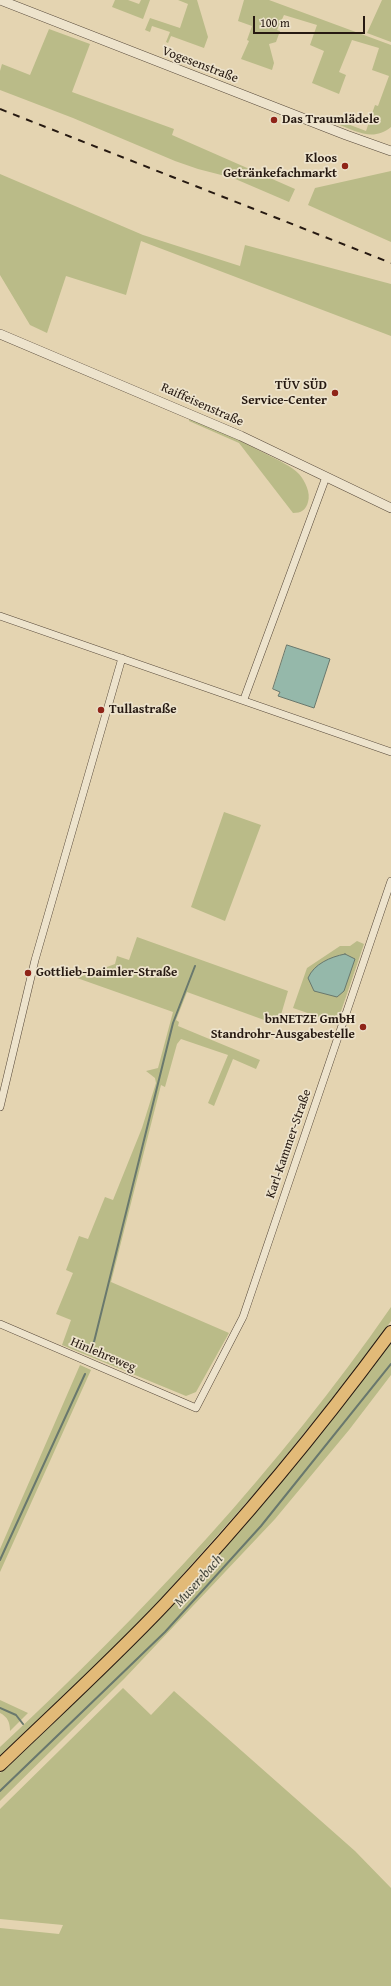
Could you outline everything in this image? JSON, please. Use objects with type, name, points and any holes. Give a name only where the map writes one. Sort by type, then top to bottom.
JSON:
[{"type":"main road","points":[[0,1765],[164,1605],[232,1530],[302,1448],[391,1332]]},
{"type":"street","name":"Vogesenstraße","points":[[0,0],[346,135],[390,148]]},
{"type":"street","name":"Raiffeisenstraße","points":[[0,334],[180,409],[326,476],[391,508]]},
{"type":"street","points":[[244,699],[326,476]]},
{"type":"street","points":[[0,616],[244,699],[391,752]]},
{"type":"street","points":[[0,1107],[35,960],[122,658]]},
{"type":"street","name":"Karl-Kammer-Straße","points":[[196,1408],[243,1318],[391,881]]},
{"type":"street","name":"Hinlehreweg","points":[[0,1324],[196,1408]]},
{"type":"green space","points":[[115,0],[128,0],[139,4],[141,0],[150,0],[143,19],[112,7]]},
{"type":"green space","points":[[178,0],[197,0],[208,37],[204,48],[171,36],[168,43],[166,42],[170,32],[152,26],[150,32],[145,30],[150,18],[180,28],[188,4]]},
{"type":"green space","points":[[244,0],[269,0],[391,45],[391,127],[378,134],[364,134],[337,124],[337,120],[366,131],[375,105],[378,106],[389,76],[372,70],[379,48],[352,40],[339,72],[346,75],[339,94],[312,83],[324,51],[310,45],[317,25],[284,15],[277,30],[280,31],[276,42],[269,44],[274,63],[272,70],[241,59],[249,41],[247,40],[252,26],[238,21]]},
{"type":"green space","points":[[382,0],[391,0],[391,42],[367,33]]},
{"type":"green space","points":[[49,29],[90,44],[72,92],[174,129],[172,135],[295,189],[289,202],[233,178],[198,169],[175,161],[73,118],[0,90],[0,71],[2,64],[30,75]]},
{"type":"green space","points":[[391,171],[391,242],[308,205],[315,188]]},
{"type":"green space","points":[[0,174],[143,235],[240,266],[245,245],[391,284],[391,336],[141,241],[126,295],[66,276],[47,333],[30,325],[0,275]]},
{"type":"green space","points":[[190,418],[249,445],[296,471],[307,487],[309,495],[307,505],[304,509],[301,512],[293,513],[239,443],[189,421]]},
{"type":"green space","points":[[224,812],[261,825],[225,921],[191,907]]},
{"type":"green space","points":[[137,937],[288,991],[278,1025],[187,992],[176,1020],[179,1022],[178,1026],[260,1060],[256,1069],[233,1059],[214,1106],[208,1103],[228,1055],[181,1039],[177,1044],[165,1087],[161,1085],[111,1282],[229,1333],[196,1392],[186,1396],[62,1345],[71,1320],[56,1314],[73,1273],[66,1270],[79,1236],[88,1239],[105,1197],[113,1200],[142,1128],[156,1083],[155,1078],[146,1071],[158,1068],[173,1012],[77,978],[115,964],[117,956],[129,960]]},
{"type":"green space","points":[[357,941],[364,944],[337,1023],[293,1008],[307,968],[340,946],[350,946]]},
{"type":"green space","points":[[391,1307],[391,1321],[365,1358],[262,1485],[159,1601],[102,1660],[0,1759],[0,1747],[106,1644],[208,1538],[303,1425],[348,1367]]},
{"type":"green space","points":[[391,1340],[391,1375],[349,1430],[275,1519],[124,1679],[0,1801],[0,1773],[29,1747],[111,1666],[239,1527],[285,1476],[329,1423]]},
{"type":"green space","points":[[80,1365],[91,1370],[0,1572],[0,1549]]},
{"type":"green space","points":[[123,1688],[151,1715],[174,1691],[355,1851],[391,1888],[391,1986],[0,1986],[0,1928],[59,1934],[63,1925],[0,1919],[0,1809]]},
{"type":"green space","points":[[0,1700],[28,1713],[10,1731],[8,1720],[0,1713]]},
{"type":"shaded area","points":[[287,645],[330,659],[314,708],[278,696],[280,692],[273,689]]},
{"type":"shaded area","points":[[345,954],[355,959],[344,991],[337,997],[314,991],[308,978],[314,969],[328,959]]},
{"type":"waterway","points":[[91,1354],[173,1023],[195,966]]},
{"type":"waterway","name":"Muserebach","points":[[0,1791],[165,1632],[261,1526],[391,1364]]},
{"type":"waterway","points":[[0,1560],[85,1374]]},
{"type":"waterway","points":[[0,1708],[16,1715],[23,1724]]},
{"type":"railway","points":[[0,109],[391,263]]},
{"type":"place","name":"Das Traumlädele","points":[[274,120]]},
{"type":"place","name":"Kloos Getränkefachmarkt","points":[[345,166]]},
{"type":"place","name":"TÜV SÜD Service-Center","points":[[335,393]]},
{"type":"place","name":"Tullastraße","points":[[101,710]]},
{"type":"place","name":"Gottlieb-Daimler-Straße","points":[[28,973]]},
{"type":"place","name":"bnNETZE GmbH Standrohr-Ausgabestelle","points":[[363,1027]]}]
